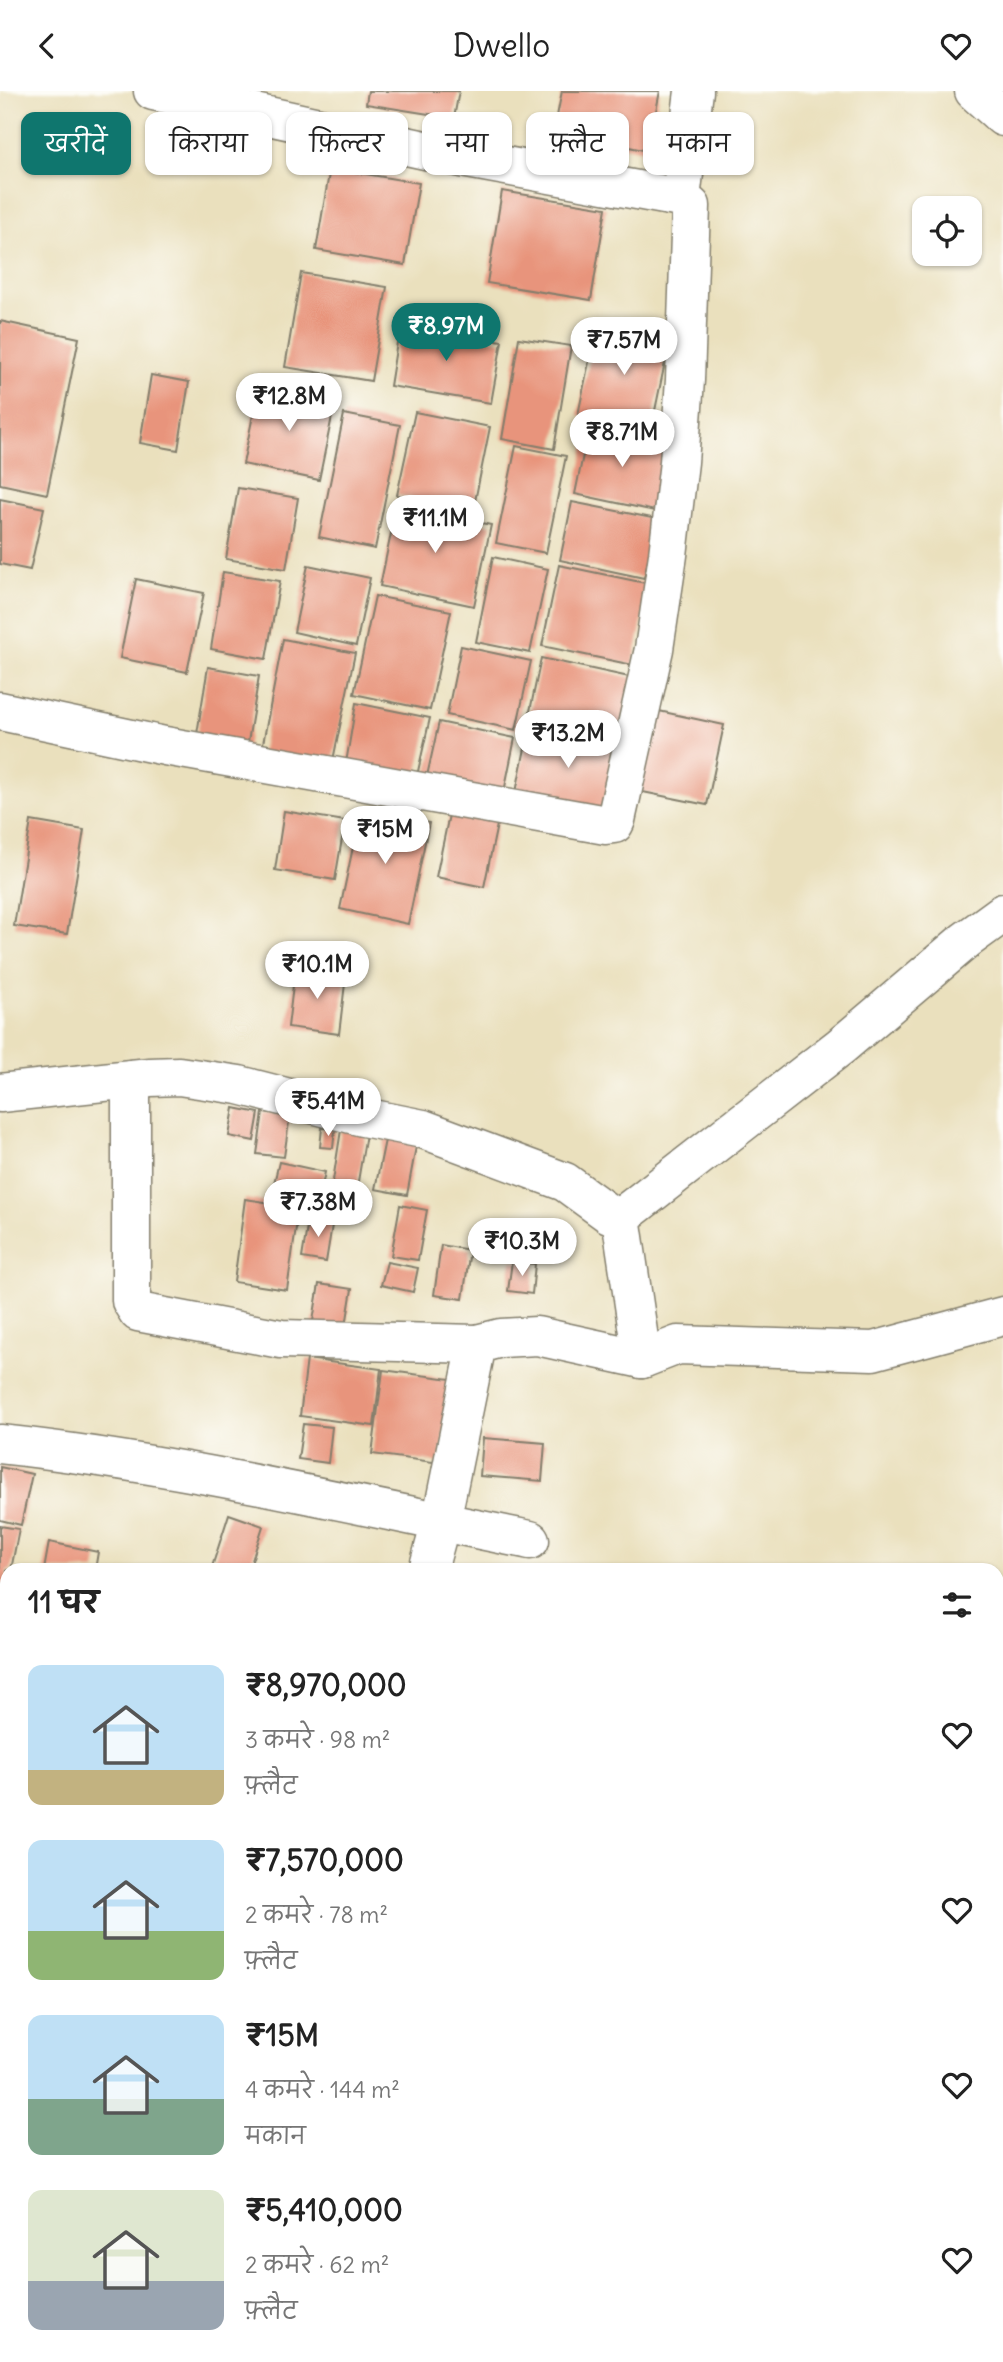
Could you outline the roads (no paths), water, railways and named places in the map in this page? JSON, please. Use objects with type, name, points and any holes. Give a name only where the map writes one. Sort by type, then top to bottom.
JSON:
[{"type":"street","points":[[0,711],[188,750],[606,825],[614,824],[654,649],[679,462],[691,207],[681,198],[462,158],[152,91]]},
{"type":"street","points":[[681,198],[694,91]]},
{"type":"street","points":[[974,91],[1003,117]]},
{"type":"street","points":[[621,1217],[841,1046],[966,940],[1003,913]]},
{"type":"street","points":[[0,1093],[131,1079],[179,1076],[209,1079],[423,1129],[565,1182],[609,1214],[621,1217]]},
{"type":"street","points":[[131,1079],[131,1301],[138,1312],[281,1339],[477,1344],[501,1338],[537,1336],[642,1359],[678,1345],[873,1352],[1003,1316]]},
{"type":"street","points":[[621,1217],[642,1359]]},
{"type":"street","points":[[430,1563],[441,1522],[477,1344]]},
{"type":"street","points":[[0,1444],[77,1452],[144,1464],[530,1540]]}]
